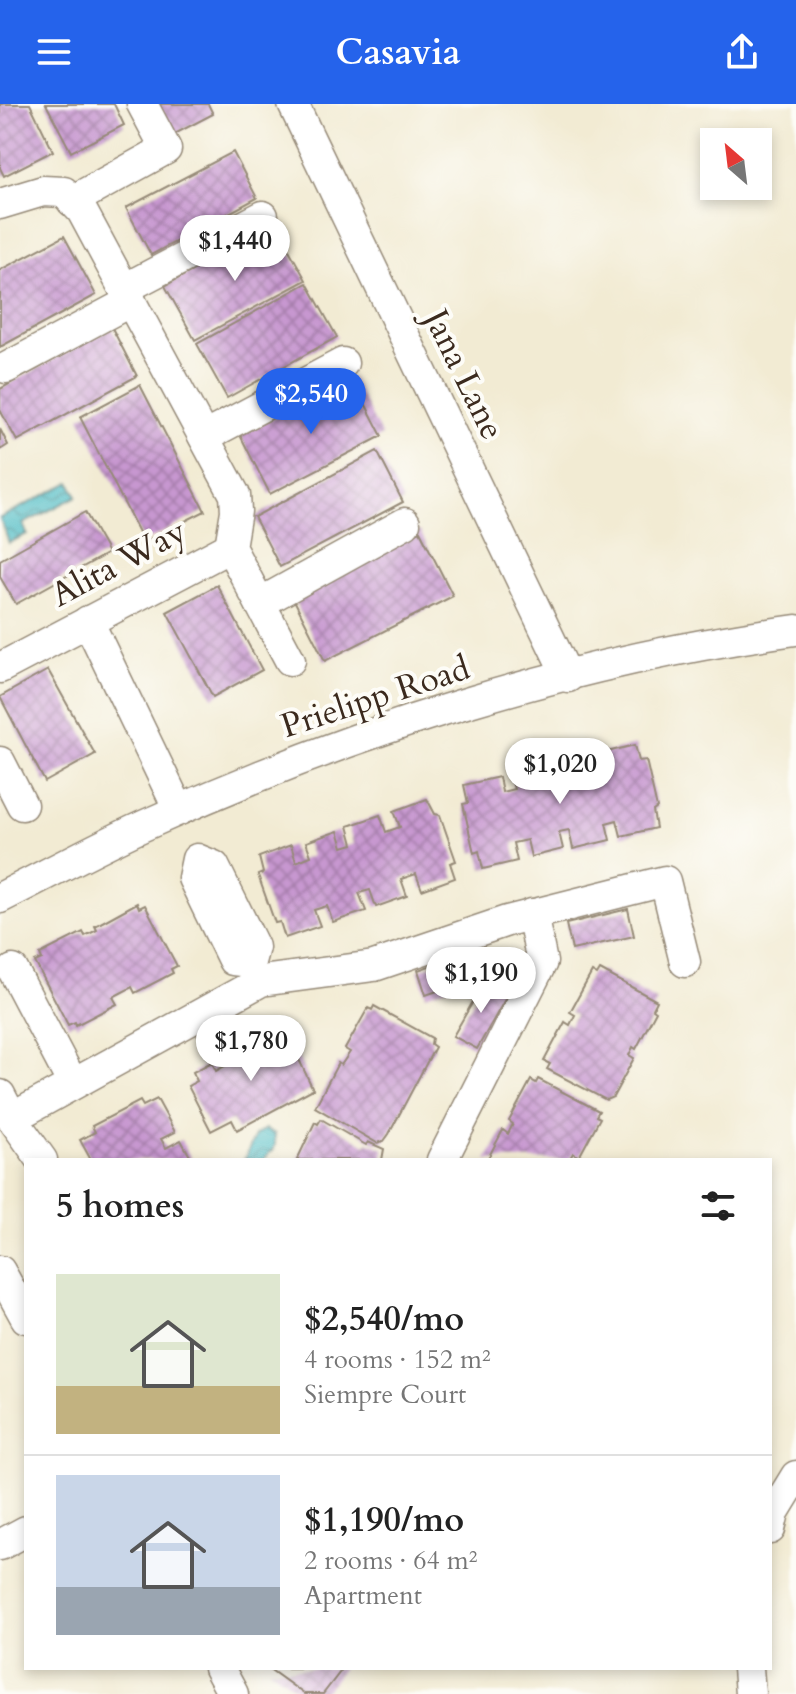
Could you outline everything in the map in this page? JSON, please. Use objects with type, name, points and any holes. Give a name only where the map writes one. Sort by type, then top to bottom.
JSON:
[{"type":"street","points":[[68,196],[166,149],[142,104]]},
{"type":"street","name":"Jana Lane","points":[[293,104],[568,677]]},
{"type":"street","points":[[0,204],[43,191],[68,196],[82,211],[235,495],[230,547],[290,660]]},
{"type":"street","points":[[6,368],[263,216]]},
{"type":"street","points":[[204,437],[343,363]]},
{"type":"street","points":[[260,603],[405,523]]},
{"type":"street","name":"Alita Way","points":[[0,668],[230,547]]},
{"type":"street","points":[[88,621],[197,859],[214,866],[254,947],[255,972]]},
{"type":"street","name":"Prielipp Road","points":[[0,898],[176,811],[277,768],[416,719],[568,677],[736,638],[796,630]]},
{"type":"street","points":[[0,762],[22,805]]},
{"type":"street","points":[[41,1158],[6,1107],[73,1084],[255,972],[374,966],[532,914],[665,881],[685,962]]},
{"type":"street","points":[[443,1158],[542,962],[532,914]]},
{"type":"street","points":[[13,970],[73,1084]]},
{"type":"street","points":[[0,1271],[24,1314]]},
{"type":"street","points":[[772,1520],[796,1476]]},
{"type":"street","points":[[0,1545],[24,1532]]},
{"type":"street","points":[[220,1670],[233,1694]]},
{"type":"street","points":[[748,1670],[750,1694]]},
{"type":"water","points":[[70,482],[77,496],[23,524],[27,534],[9,543],[0,518]]},
{"type":"water","points":[[265,1129],[275,1134],[275,1146],[266,1158],[245,1158],[255,1136]]},
{"type":"building","points":[[0,104],[30,104],[53,151],[4,176],[0,168]]},
{"type":"building","points":[[46,104],[114,104],[124,125],[71,152]]},
{"type":"building","points":[[154,104],[208,104],[213,114],[171,136]]},
{"type":"building","points":[[233,152],[257,198],[151,255],[126,208]]},
{"type":"building","points":[[275,225],[306,280],[195,340],[165,286]]},
{"type":"building","points":[[64,236],[96,295],[0,347],[0,270]]},
{"type":"building","points":[[307,283],[337,337],[227,398],[197,344]]},
{"type":"building","points":[[112,328],[137,376],[17,441],[0,410],[0,389]]},
{"type":"building","points":[[352,378],[382,436],[270,494],[240,435]]},
{"type":"building","points":[[140,385],[205,511],[144,542],[80,417]]},
{"type":"building","points":[[0,429],[8,445],[0,450]]},
{"type":"building","points":[[377,451],[403,502],[280,567],[254,517]]},
{"type":"building","points":[[85,512],[108,553],[16,604],[0,577],[0,560]]},
{"type":"building","points":[[420,531],[453,596],[325,661],[292,596]]},
{"type":"building","points":[[217,585],[262,670],[213,697],[167,612]]},
{"type":"building","points":[[48,670],[95,754],[45,782],[0,697]]},
{"type":"building","points":[[635,745],[639,761],[646,760],[657,808],[653,811],[656,828],[621,836],[617,820],[606,823],[610,840],[573,849],[569,830],[559,832],[563,849],[531,857],[527,840],[513,843],[517,861],[483,869],[479,851],[474,853],[463,804],[468,803],[464,785],[499,777],[502,792],[514,789],[510,773],[545,765],[549,783],[557,780],[554,763],[590,755],[594,771],[606,768],[603,753]]},
{"type":"building","points":[[427,799],[435,814],[440,815],[456,861],[450,863],[455,878],[422,890],[416,874],[401,879],[407,896],[376,907],[370,890],[359,893],[366,911],[333,922],[327,906],[314,910],[320,926],[285,938],[280,922],[275,923],[258,875],[263,873],[259,857],[291,845],[296,862],[311,856],[306,842],[338,831],[343,847],[353,844],[348,826],[380,815],[386,832],[400,827],[394,811]]},
{"type":"building","points":[[137,903],[139,908],[145,905],[177,966],[171,969],[173,973],[135,993],[132,987],[113,997],[117,1004],[76,1025],[75,1022],[68,1025],[35,962],[42,959],[40,954],[83,932],[85,936],[97,930],[95,926]]},
{"type":"building","points":[[628,909],[634,936],[572,950],[566,924]]},
{"type":"building","points":[[466,953],[475,978],[426,995],[418,970]]},
{"type":"building","points":[[600,970],[657,1001],[653,1009],[656,1011],[636,1049],[633,1047],[629,1055],[634,1058],[613,1097],[606,1100],[547,1069],[550,1064],[544,1061],[565,1022],[570,1025],[575,1015],[570,1012],[592,972],[597,975]]},
{"type":"building","points":[[485,981],[508,994],[477,1049],[453,1036]]},
{"type":"building","points":[[374,1006],[432,1038],[431,1044],[435,1047],[389,1134],[384,1141],[377,1143],[315,1107],[338,1063],[341,1065],[350,1052],[345,1049],[368,1008],[372,1010]]},
{"type":"building","points":[[286,1032],[313,1089],[237,1130],[232,1120],[211,1131],[188,1086],[197,1081],[193,1072],[212,1062],[216,1071],[245,1054],[241,1047],[265,1033],[270,1041]]},
{"type":"building","points":[[538,1079],[599,1111],[596,1116],[600,1118],[579,1157],[573,1153],[570,1158],[488,1158],[503,1130],[508,1134],[513,1124],[509,1121],[531,1080],[536,1083]]},
{"type":"building","points":[[157,1099],[175,1132],[161,1139],[166,1148],[181,1140],[191,1158],[90,1158],[80,1140],[95,1132],[92,1126],[140,1101],[143,1106]]},
{"type":"building","points":[[321,1119],[366,1145],[368,1142],[384,1149],[382,1158],[298,1158],[315,1122],[318,1124]]},
{"type":"building","points":[[271,1670],[341,1670],[323,1694],[304,1694]]}]
